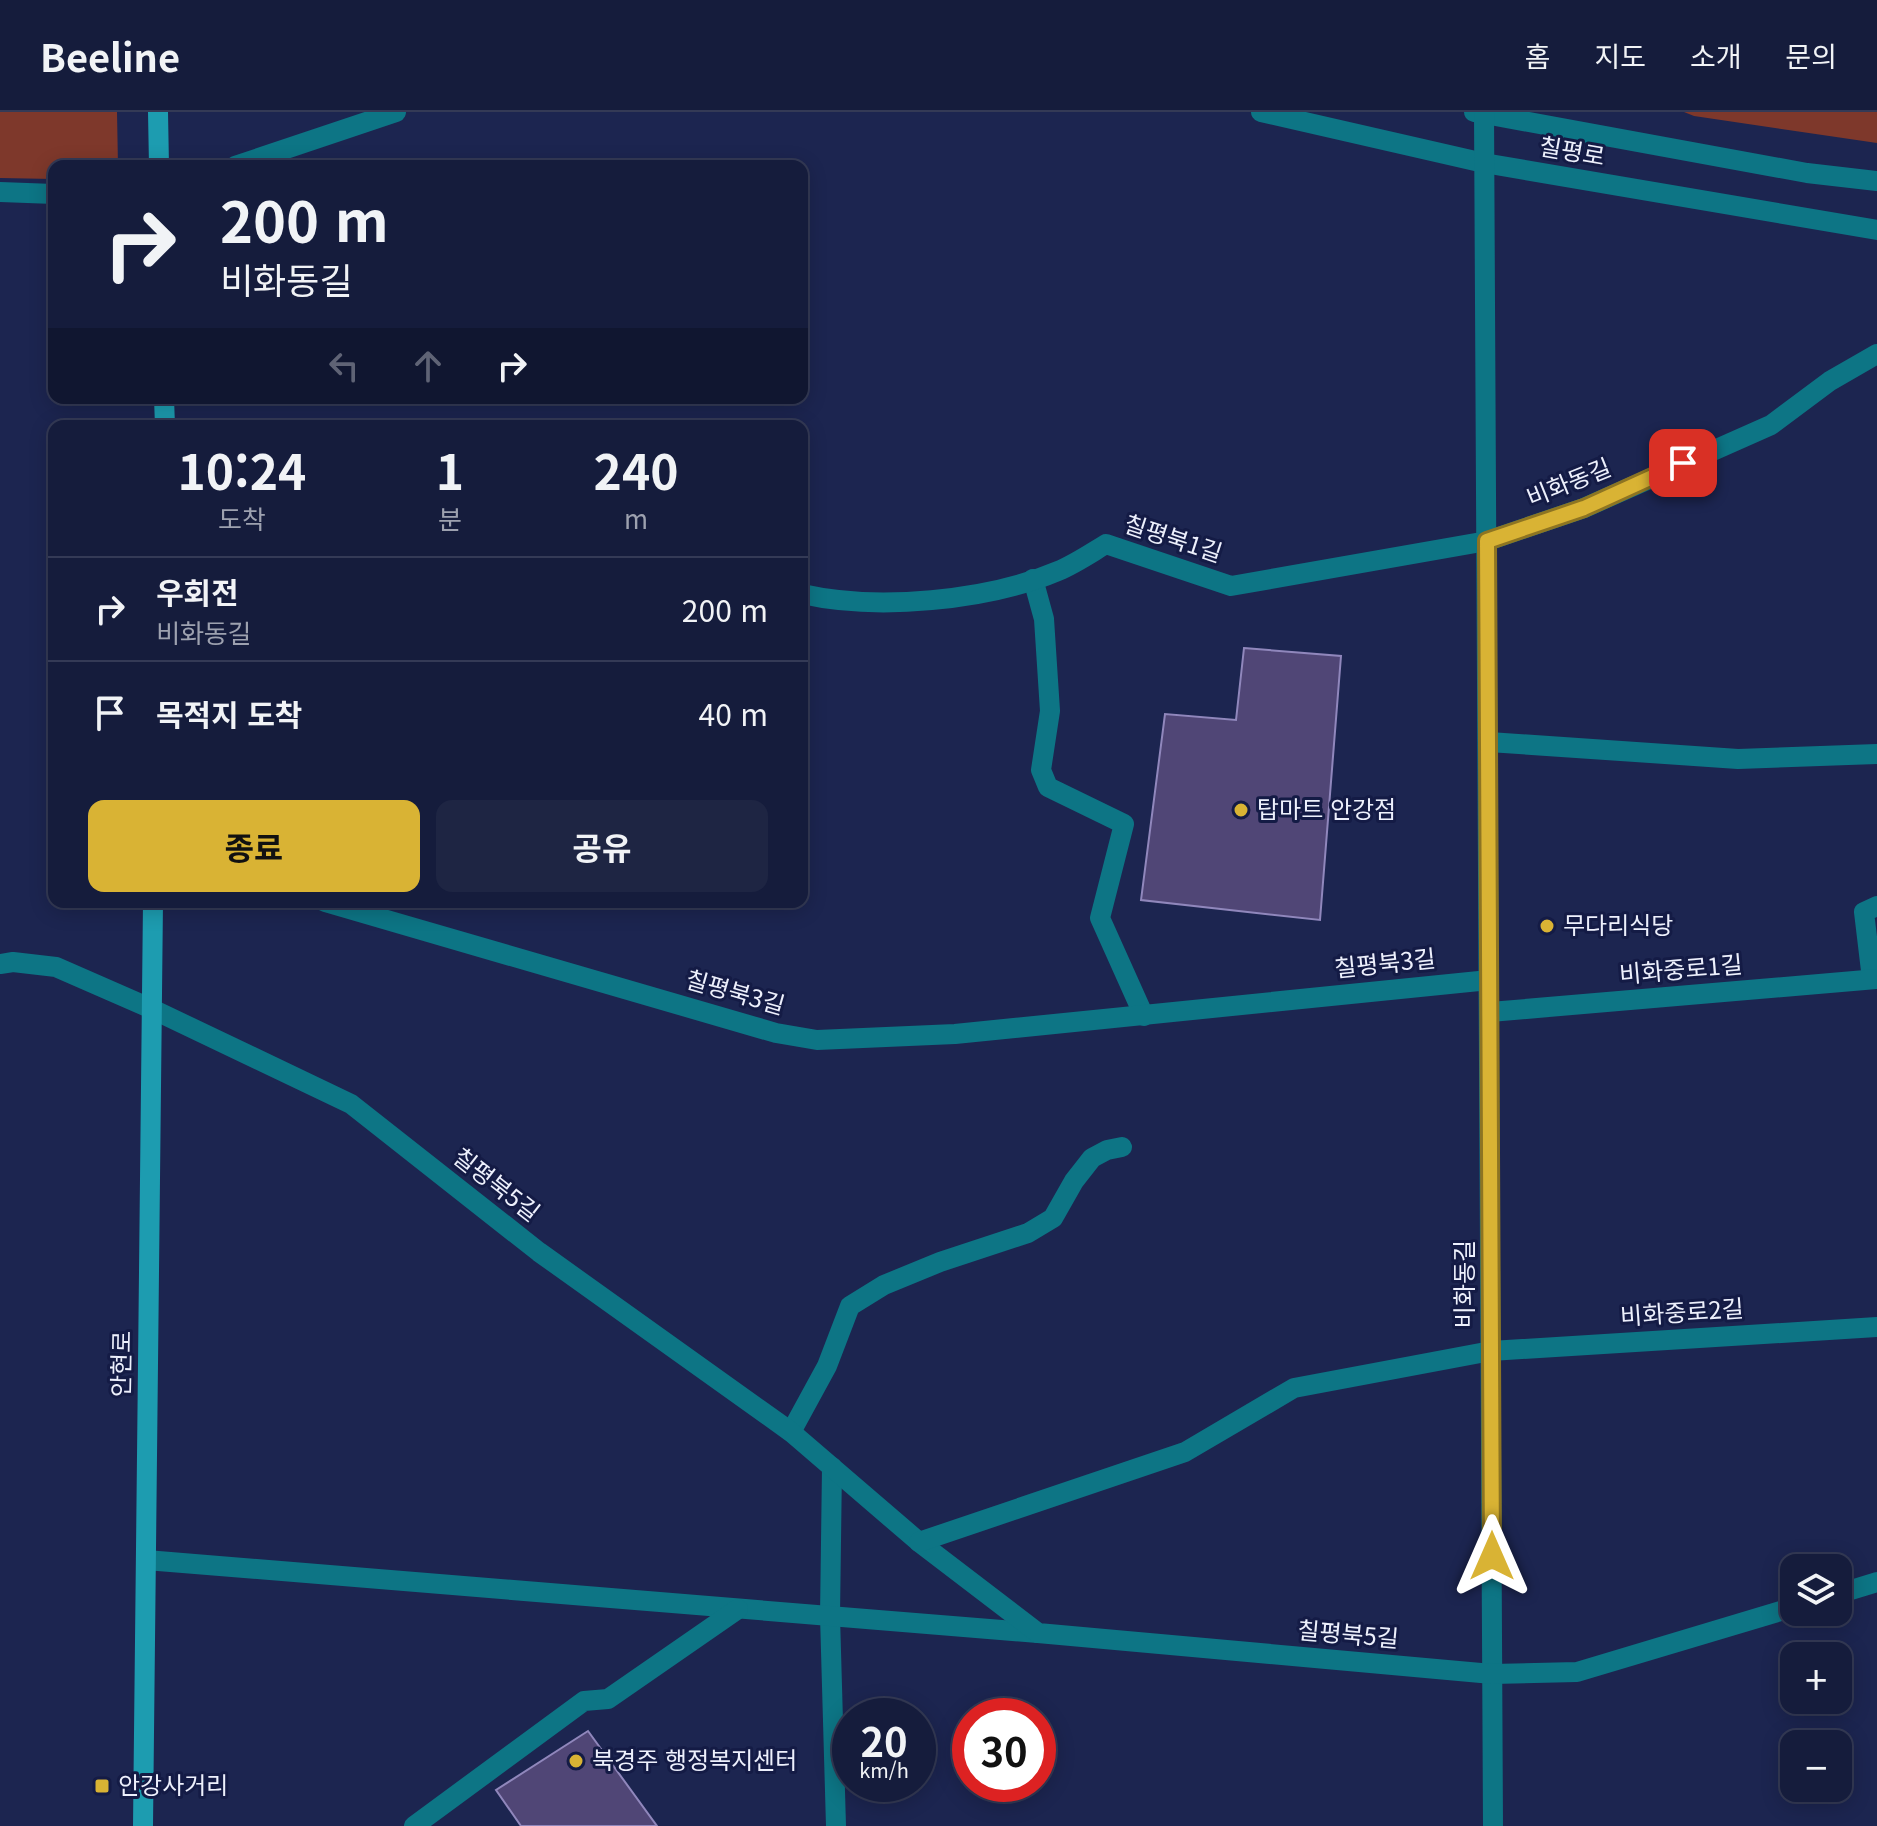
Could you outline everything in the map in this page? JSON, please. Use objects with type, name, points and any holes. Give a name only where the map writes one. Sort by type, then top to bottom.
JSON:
[{"type":"main road","points":[[158,112],[159,160]]},
{"type":"main road","name":"안현로","points":[[143,1826],[153,908]]},
{"type":"street","points":[[253,160],[396,112]]},
{"type":"street","name":"칠평로","points":[[1261,112],[1484,163],[1877,230]]},
{"type":"street","name":"칠평로","points":[[1480,113],[1807,173],[1877,181]]},
{"type":"street","name":"비화동길","points":[[1480,113],[1484,163],[1489,742],[1493,1826]]},
{"type":"street","points":[[0,192],[48,194]]},
{"type":"street","name":"비화동길","points":[[1487,541],[1584,508],[1771,425],[1830,381],[1877,354]]},
{"type":"street","name":"칠평북1길","points":[[808,595],[887,603],[996,592],[1059,571],[1106,544],[1231,586],[1487,541]]},
{"type":"street","points":[[1033,579],[1044,619],[1050,711],[1041,770],[1048,787],[1124,824],[1100,918],[1144,1016]]},
{"type":"street","points":[[1489,742],[1738,759],[1877,754]]},
{"type":"street","points":[[1874,979],[1864,912],[1877,906]]},
{"type":"street","name":"칠평북3길","points":[[346,908],[776,1033],[817,1040],[955,1034],[1489,980]]},
{"type":"street","name":"칠평북5길","points":[[0,964],[13,962],[56,967],[351,1104],[539,1252],[791,1432],[919,1542],[1038,1633],[1492,1674],[1577,1672],[1780,1611]]},
{"type":"street","name":"비화중로1길","points":[[1490,1012],[1874,979]]},
{"type":"street","points":[[791,1432],[827,1366],[850,1306],[884,1285],[940,1262],[1028,1233],[1053,1218],[1074,1181],[1092,1158],[1122,1147]]},
{"type":"street","name":"비화중로2길","points":[[1491,1351],[1877,1327]]},
{"type":"street","points":[[919,1542],[1185,1452],[1294,1388],[1491,1351]]},
{"type":"street","points":[[832,1467],[830,1616],[836,1826]]},
{"type":"street","points":[[146,1560],[1038,1633]]},
{"type":"street","points":[[1852,1590],[1877,1582]]},
{"type":"street","points":[[414,1826],[584,1701],[608,1699],[738,1609]]},
{"type":"shaded area","points":[[0,112],[117,112],[118,160],[48,160],[48,179],[0,178]]},
{"type":"shaded area","points":[[1684,112],[1877,112],[1877,143],[1694,116]]},
{"type":"building","name":"탑마트 안강점","points":[[1244,648],[1341,656],[1320,920],[1141,900],[1165,714],[1236,720]]},
{"type":"building","name":"북경주 행정복지센터","points":[[588,1731],[657,1826],[521,1826],[496,1790]]},
{"type":"place","name":"탑마트 안강점","points":[[1241,810]]},
{"type":"place","name":"무다리식당","points":[[1547,926]]},
{"type":"place","name":"북경주 행정복지센터","points":[[576,1761]]},
{"type":"place","name":"안강사거리","points":[[102,1786]]},
{"type":"route","points":[[1492,1556],[1487,541],[1584,508],[1683,463]]}]
